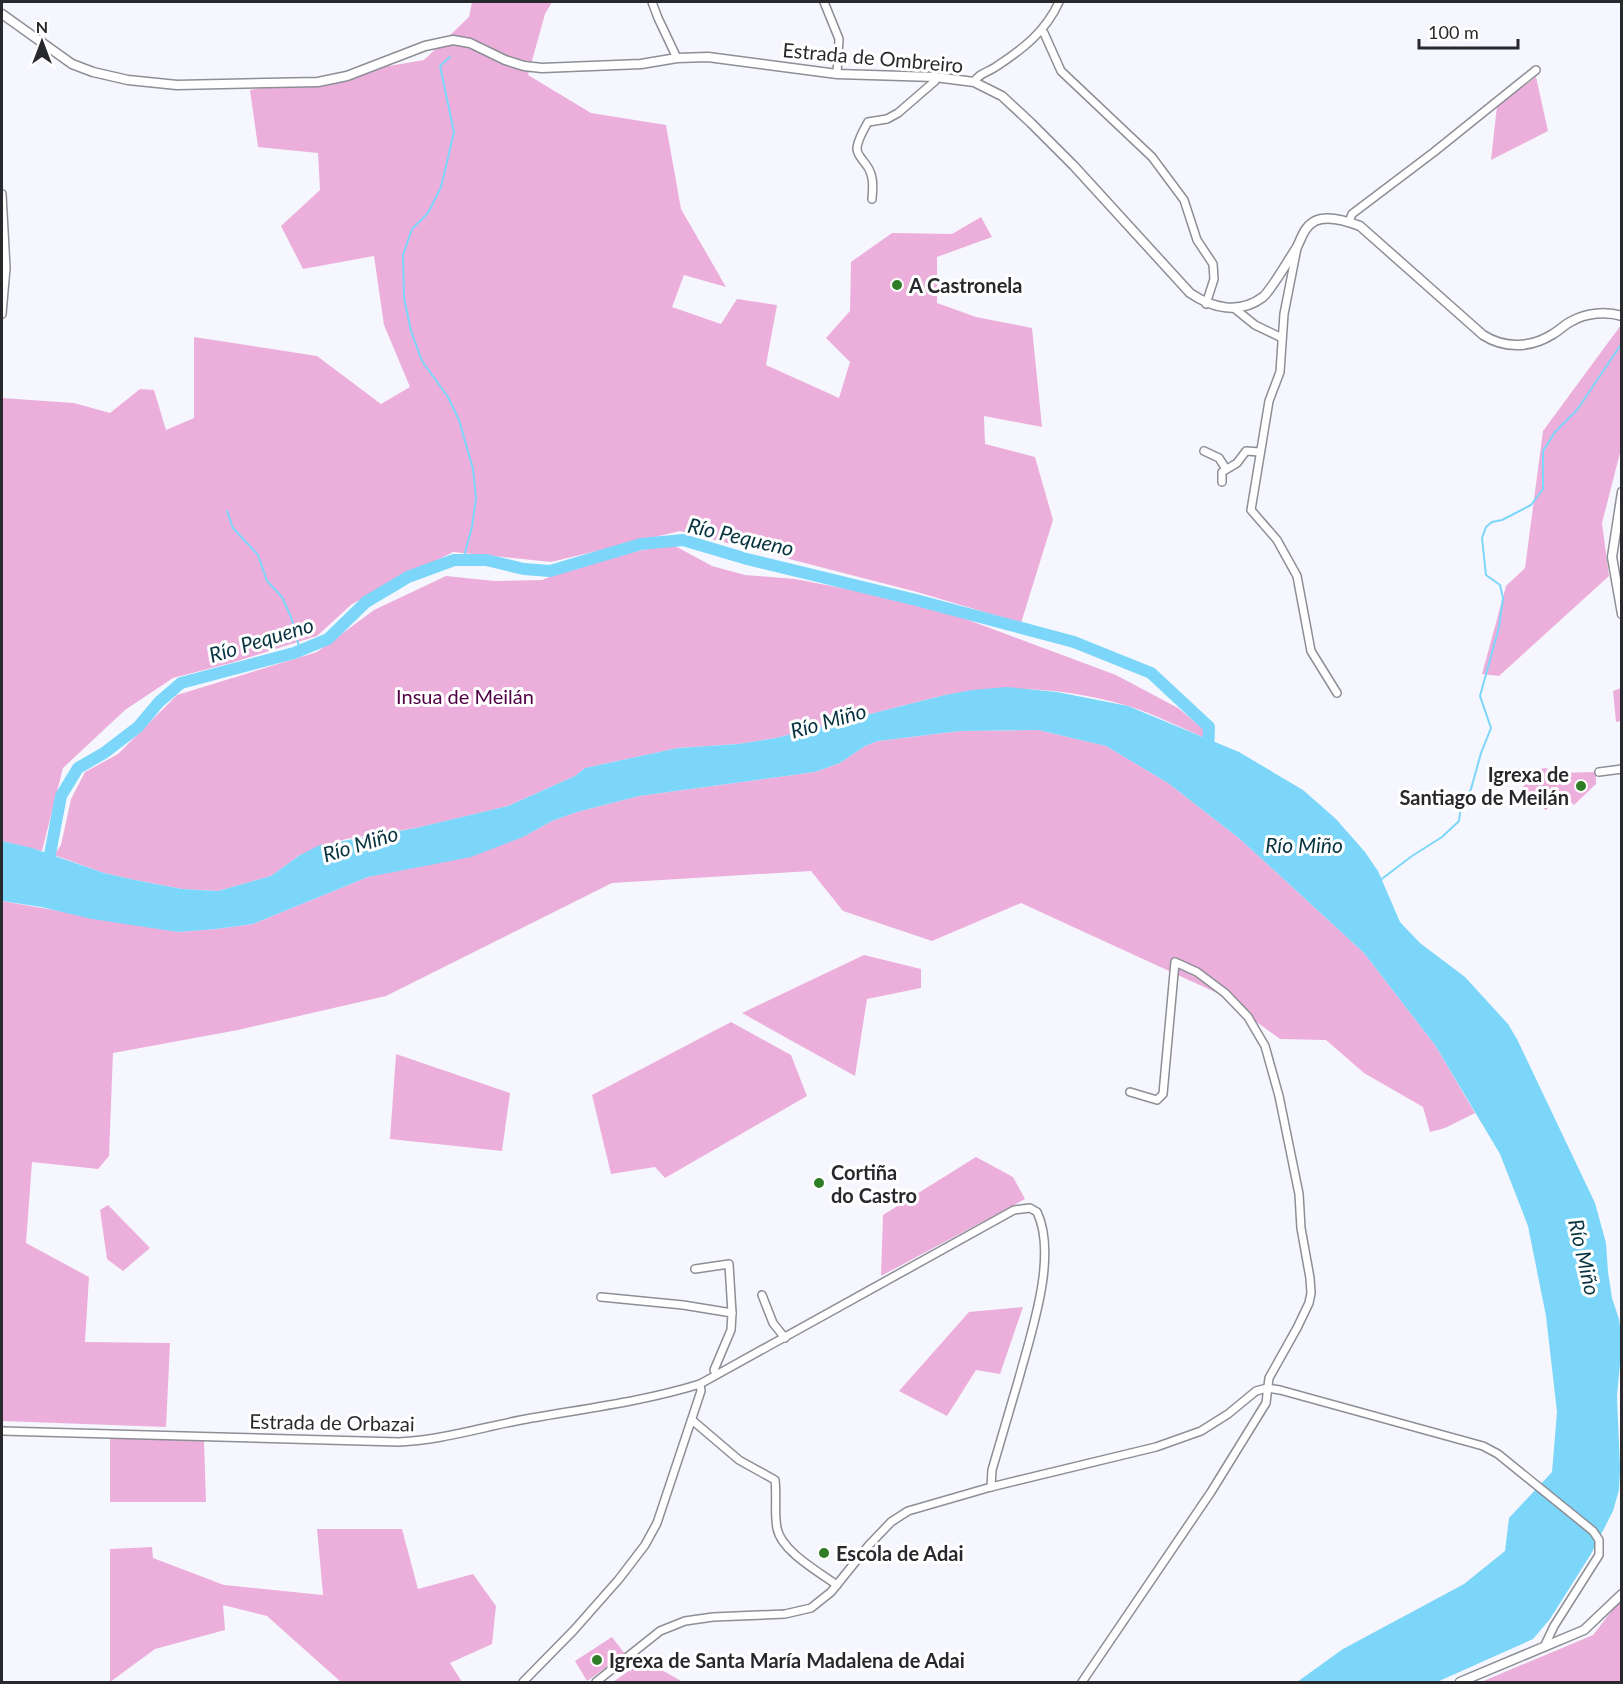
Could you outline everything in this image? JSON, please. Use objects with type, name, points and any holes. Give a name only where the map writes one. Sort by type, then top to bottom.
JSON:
[{"type":"street","points":[[652,2],[677,58]]},
{"type":"street","points":[[824,2],[838,39],[837,74]]},
{"type":"street","points":[[975,82],[978,76],[1022,50],[1041,31],[1059,2]]},
{"type":"street","name":"Estrada de Ombreiro","points":[[2,14],[72,64],[93,72],[128,80],[177,85],[318,82],[347,76],[425,46],[453,40],[470,43],[505,60],[524,66],[542,68],[641,64],[677,58],[708,57],[837,74],[935,77],[975,82],[1002,96],[1031,123],[1074,165],[1190,293],[1206,304]]},
{"type":"street","points":[[1041,31],[1061,71],[1152,157],[1184,200],[1197,240],[1213,264],[1214,279],[1206,304],[1233,308],[1262,297],[1271,288],[1298,246],[1306,227],[1316,220],[1331,219],[1360,226],[1483,335],[1496,343],[1521,345],[1542,340],[1571,321],[1585,315],[1622,316]]},
{"type":"street","points":[[1349,222],[1352,214],[1536,70]]},
{"type":"street","points":[[872,199],[874,185],[869,168],[857,153],[863,130],[868,122],[887,119],[898,113],[935,81],[935,77]]},
{"type":"street","points":[[2,194],[6,268],[2,314]]},
{"type":"street","points":[[1298,246],[1284,314],[1280,372],[1269,401],[1251,510],[1277,540],[1297,576],[1311,651],[1337,693]]},
{"type":"street","points":[[1233,308],[1255,325],[1282,338]]},
{"type":"street","points":[[1204,451],[1219,459],[1226,469]]},
{"type":"street","points":[[1222,482],[1222,472],[1238,463],[1245,451],[1260,452]]},
{"type":"street","points":[[1622,492],[1612,557],[1622,614]]},
{"type":"street","points":[[1599,772],[1622,769]]},
{"type":"street","points":[[1082,1683],[1211,1492],[1266,1403],[1269,1378],[1297,1328],[1309,1303],[1311,1293],[1301,1228],[1299,1194],[1279,1096],[1265,1046],[1248,1017],[1225,993],[1197,972],[1175,962],[1163,1094],[1157,1100],[1130,1092]]},
{"type":"street","name":"Estrada de Orbazai","points":[[2,1431],[399,1442],[429,1440],[495,1425],[660,1396],[696,1385],[1014,1210],[1030,1208],[1037,1212],[1045,1236],[1043,1276],[1035,1321],[992,1470],[991,1487]]},
{"type":"street","points":[[695,1269],[729,1264],[731,1330],[714,1370],[716,1374]]},
{"type":"street","points":[[762,1296],[773,1323],[784,1338]]},
{"type":"street","points":[[601,1297],[682,1305],[732,1313]]},
{"type":"street","points":[[523,1683],[574,1630],[619,1579],[645,1545],[657,1523],[692,1420],[701,1391],[696,1385]]},
{"type":"street","points":[[596,1683],[660,1631],[685,1621],[713,1617],[784,1614],[811,1608],[837,1585],[891,1522],[908,1511],[991,1487],[1156,1447],[1201,1431],[1228,1414],[1256,1391],[1267,1388],[1483,1446],[1498,1454],[1593,1531],[1597,1536],[1599,1555],[1554,1626],[1543,1648]]},
{"type":"street","points":[[692,1420],[739,1460],[775,1480],[777,1527],[781,1540],[803,1560],[837,1585]]},
{"type":"street","points":[[1460,1683],[1584,1630],[1622,1594]]},
{"type":"green space","points":[[472,2],[552,2],[545,14],[528,75],[591,113],[666,125],[681,209],[726,287],[684,275],[672,307],[721,324],[737,299],[777,305],[766,365],[839,398],[850,362],[826,338],[850,311],[851,262],[892,233],[952,234],[981,217],[992,237],[937,257],[937,303],[976,317],[1032,328],[1042,427],[984,416],[985,444],[1035,457],[1053,520],[1021,623],[917,592],[680,531],[551,562],[453,552],[352,604],[317,636],[231,663],[173,678],[125,710],[63,768],[42,851],[2,841],[2,398],[74,403],[110,413],[140,389],[154,390],[166,430],[194,418],[194,337],[317,356],[381,404],[410,387],[384,325],[374,256],[303,269],[281,226],[320,190],[318,153],[258,147],[250,90],[424,60],[469,17]]},
{"type":"green space","points":[[1536,77],[1548,131],[1491,160],[1497,106]]},
{"type":"green space","points":[[1621,325],[1621,449],[1602,523],[1609,576],[1499,676],[1482,674],[1506,586],[1525,568],[1543,431]]},
{"type":"green space","name":"Insua de Meilán","points":[[667,544],[712,566],[745,575],[795,579],[863,592],[955,615],[1116,675],[1178,708],[1206,731],[1205,738],[1138,709],[1083,695],[1014,689],[968,692],[945,695],[776,738],[738,744],[678,748],[585,768],[575,776],[508,806],[416,828],[346,839],[300,855],[271,876],[218,891],[182,889],[135,880],[104,873],[54,855],[61,845],[71,799],[85,772],[118,754],[177,695],[317,652],[374,610],[446,576],[495,581],[542,580],[578,566]]},
{"type":"green space","points":[[1621,688],[1621,721],[1616,722],[1613,691]]},
{"type":"green space","points":[[1038,730],[1106,746],[1168,783],[1240,839],[1364,953],[1435,1045],[1475,1113],[1445,1128],[1430,1132],[1423,1107],[1364,1073],[1326,1040],[1280,1039],[1217,993],[1021,903],[932,941],[843,911],[811,871],[612,883],[386,996],[238,1030],[113,1053],[109,1156],[98,1169],[32,1162],[26,1243],[89,1277],[85,1342],[170,1343],[166,1427],[2,1421],[2,901],[178,932],[253,924],[368,877],[411,868],[523,837],[552,821],[577,812],[639,796],[815,772],[840,763],[865,746],[878,741],[960,731]]},
{"type":"green space","points":[[1546,768],[1560,773],[1593,772],[1596,775],[1596,784],[1574,805],[1561,794],[1546,810],[1519,791],[1539,769]]},
{"type":"green space","points":[[864,955],[921,969],[921,988],[867,999],[855,1076],[742,1013]]},
{"type":"green space","points":[[731,1022],[791,1055],[807,1096],[665,1178],[655,1167],[611,1174],[592,1095]]},
{"type":"green space","points":[[396,1054],[510,1093],[502,1151],[390,1139]]},
{"type":"green space","points":[[976,1157],[1013,1177],[1025,1199],[881,1276],[883,1215]]},
{"type":"green space","points":[[108,1205],[150,1248],[123,1271],[107,1259],[100,1210]]},
{"type":"green space","points":[[1023,1307],[1000,1374],[976,1370],[947,1416],[899,1391],[969,1312]]},
{"type":"green space","points":[[110,1437],[204,1441],[206,1502],[110,1502]]},
{"type":"green space","points":[[317,1529],[402,1529],[418,1589],[473,1574],[496,1606],[492,1644],[450,1663],[462,1682],[341,1682],[267,1616],[223,1605],[225,1630],[155,1649],[110,1682],[110,1549],[152,1547],[153,1558],[224,1585],[323,1595]]},
{"type":"green space","points":[[1621,1599],[1621,1682],[1481,1682],[1593,1635]]},
{"type":"green space","points":[[612,1637],[625,1654],[587,1681],[575,1661]]},
{"type":"green space","points":[[644,1660],[683,1682],[613,1682]]},
{"type":"water","name":"Río Miño","points":[[1007,687],[1057,692],[1128,706],[1239,752],[1303,790],[1336,819],[1365,852],[1378,871],[1400,922],[1420,943],[1465,977],[1508,1024],[1517,1039],[1595,1203],[1606,1243],[1612,1298],[1619,1319],[1622,1342],[1617,1396],[1619,1490],[1613,1511],[1591,1554],[1550,1619],[1533,1639],[1437,1682],[1297,1682],[1343,1649],[1464,1584],[1505,1551],[1509,1518],[1552,1472],[1557,1412],[1546,1316],[1528,1226],[1500,1154],[1435,1045],[1364,953],[1240,839],[1168,783],[1106,746],[1038,730],[960,731],[878,741],[865,746],[840,763],[815,772],[639,796],[577,812],[552,821],[523,837],[471,857],[368,877],[253,924],[178,932],[92,919],[2,901],[2,841],[32,848],[104,873],[182,889],[218,891],[271,876],[300,855],[320,845],[416,828],[508,806],[575,776],[585,768],[678,748],[738,744],[776,738],[945,695]]},
{"type":"waterway","points":[[450,57],[440,66],[454,132],[441,187],[428,213],[412,229],[403,255],[404,298],[411,331],[422,361],[448,397],[459,420],[473,469],[476,498],[472,527],[463,560]]},
{"type":"waterway","points":[[1379,881],[1442,837],[1459,821],[1461,804],[1471,789],[1491,728],[1480,696],[1499,627],[1503,598],[1500,585],[1486,575],[1482,538],[1486,527],[1492,522],[1502,520],[1531,505],[1543,489],[1543,451],[1555,432],[1577,410],[1622,343]]},
{"type":"waterway","points":[[227,511],[233,528],[258,555],[267,581],[282,597],[291,617],[300,650]]},
{"type":"waterway","name":"Río Pequeno","points":[[44,868],[50,854],[61,796],[78,768],[104,753],[138,727],[159,702],[181,683],[294,653],[328,639],[366,602],[408,577],[454,560],[486,560],[524,569],[550,571],[641,544],[683,540],[747,559],[916,600],[1074,642],[1151,673],[1209,727],[1208,755]]},
{"type":"place","name":"A Castronela","points":[[897,285]]},
{"type":"place","name":"Igrexa de Santiago de Meilán","points":[[1581,786]]},
{"type":"place","name":"Cortiña do Castro","points":[[819,1183]]},
{"type":"place","name":"Escola de Adai","points":[[824,1553]]},
{"type":"place","name":"Igrexa de Santa María Madalena de Adai","points":[[597,1660]]}]
